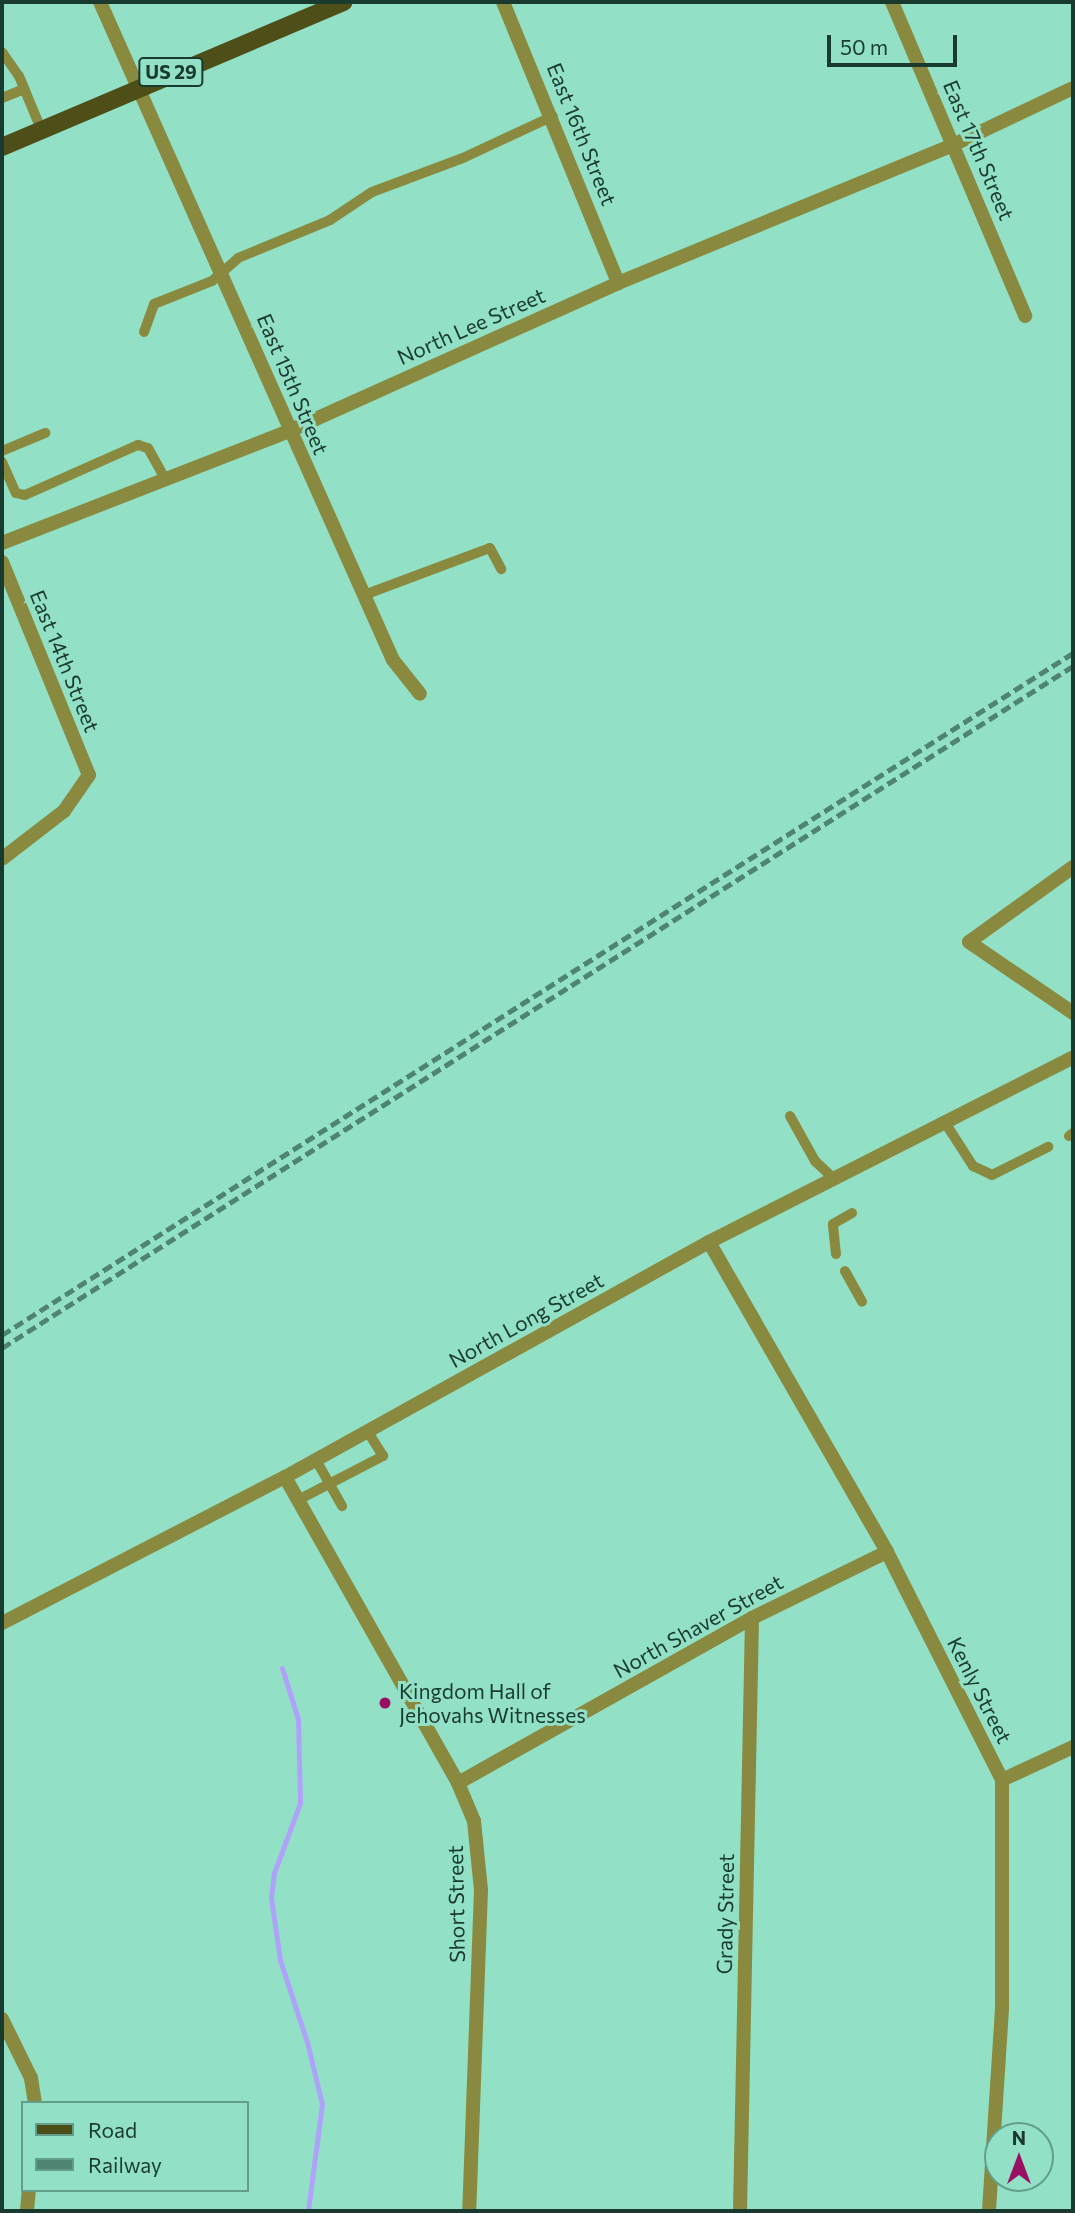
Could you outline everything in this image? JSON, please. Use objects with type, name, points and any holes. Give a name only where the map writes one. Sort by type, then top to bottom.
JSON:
[{"type":"main road","name":"US 29","points":[[2,147],[135,86],[343,2]]},
{"type":"street","name":"East 15th Street","points":[[100,2],[135,86],[222,269],[289,431],[393,660],[420,694]]},
{"type":"street","name":"East 16th Street","points":[[503,2],[554,116],[618,283]]},
{"type":"street","name":"East 17th Street","points":[[892,2],[955,144],[1025,316]]},
{"type":"street","name":"North Lee Street","points":[[2,543],[289,431],[618,283],[955,144],[1073,88]]},
{"type":"street","name":"East 14th Street","points":[[2,562],[89,775],[64,811],[2,859]]},
{"type":"street","points":[[1073,867],[969,942],[1073,1013]]},
{"type":"street","name":"North Long Street","points":[[2,1623],[285,1477],[709,1242],[1073,1058]]},
{"type":"street","name":"Kenly Street","points":[[709,1242],[887,1552],[1002,1780],[1002,2009],[989,2211]]},
{"type":"street","name":"Short Street","points":[[285,1477],[458,1783],[474,1821],[481,1890],[470,2211]]},
{"type":"street","name":"North Shaver Street","points":[[458,1783],[752,1618],[887,1552]]},
{"type":"street","name":"Grady Street","points":[[740,2211],[752,1618]]},
{"type":"street","points":[[1002,1780],[1073,1747]]},
{"type":"street","points":[[2,2022],[31,2078],[35,2101]]},
{"type":"street","points":[[27,2211],[29,2192]]},
{"type":"lane","points":[[2,52],[24,89],[41,129]]},
{"type":"lane","points":[[2,98],[24,89]]},
{"type":"lane","points":[[144,332],[154,304],[212,281],[222,269],[330,220],[372,191],[463,158],[554,116]]},
{"type":"lane","points":[[2,450],[45,433]]},
{"type":"lane","points":[[2,462],[16,493],[25,495],[138,445],[148,447],[165,479]]},
{"type":"lane","points":[[363,595],[491,548],[502,569]]},
{"type":"lane","points":[[790,1116],[815,1161],[833,1178]]},
{"type":"lane","points":[[944,1121],[973,1166],[992,1175],[1048,1147]]},
{"type":"lane","points":[[836,1254],[833,1224],[852,1213]]},
{"type":"lane","points":[[845,1271],[862,1303]]},
{"type":"lane","points":[[298,1500],[383,1456],[368,1432]]},
{"type":"lane","points":[[316,1460],[342,1506]]},
{"type":"waterway","points":[[282,1668],[298,1719],[300,1803],[274,1873],[271,1898],[280,1960],[307,2042],[322,2104],[308,2211]]},
{"type":"railway","points":[[2,1335],[1073,653]]},
{"type":"railway","points":[[2,1348],[1073,666]]},
{"type":"place","name":"Kingdom Hall of Jehovahs Witnesses","points":[[385,1703]]}]
